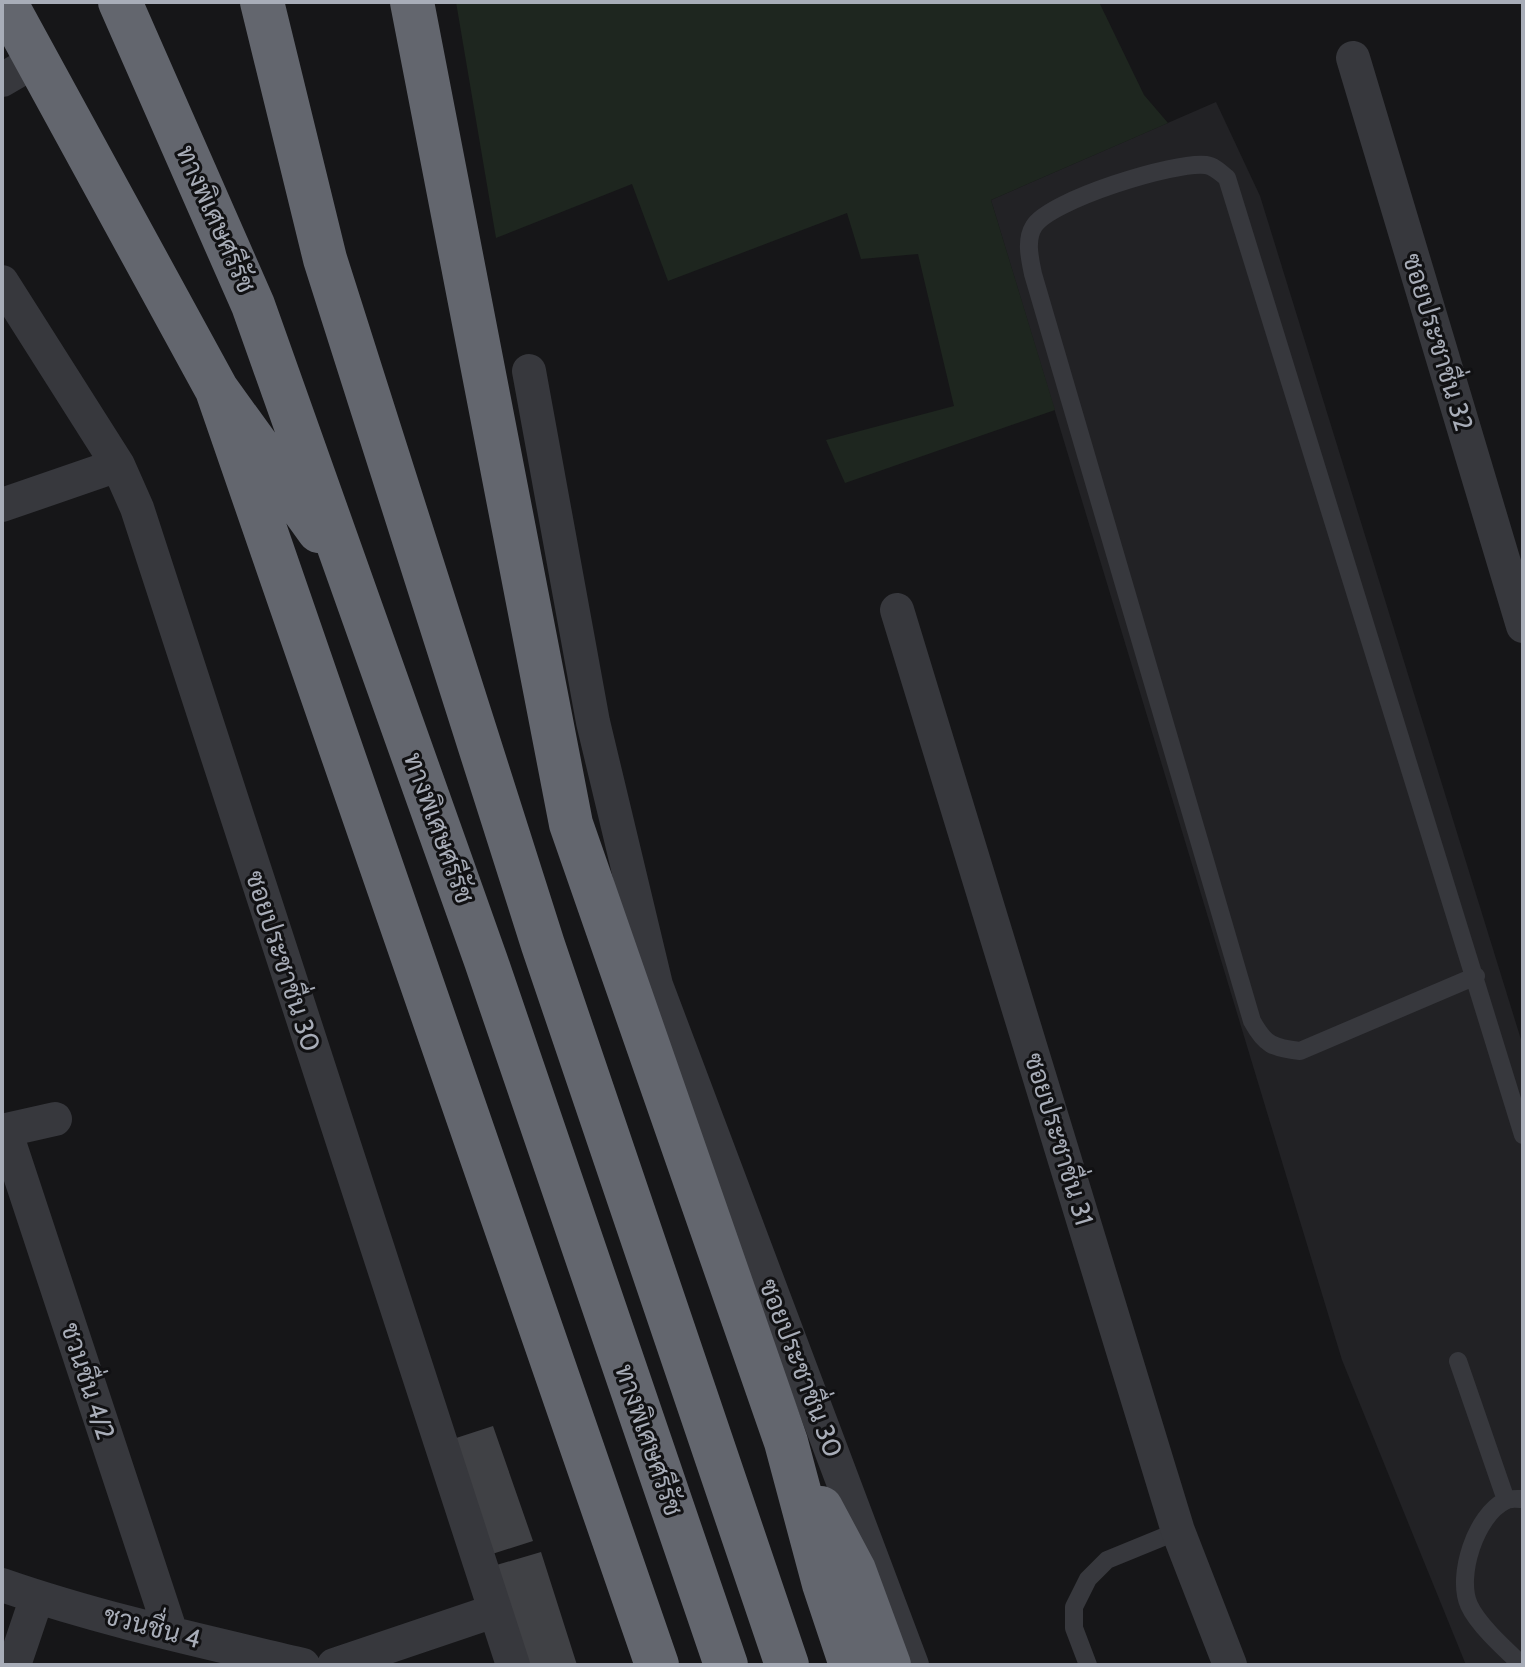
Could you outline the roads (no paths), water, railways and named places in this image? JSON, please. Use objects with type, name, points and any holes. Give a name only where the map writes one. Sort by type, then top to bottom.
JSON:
[{"type":"highway","points":[[5,2],[20,70],[217,390],[348,572]]},
{"type":"highway","name":"ทางพิเศษศรีรัช","points":[[120,2],[253,305],[486,961],[726,1665]]},
{"type":"highway","points":[[262,2],[325,259],[543,945],[787,1665]]},
{"type":"highway","points":[[412,2],[571,824],[786,1442],[824,1584],[851,1665]]},
{"type":"highway","points":[[217,390],[657,1665]]},
{"type":"highway","points":[[786,1442],[854,1570],[889,1665]]},
{"type":"street","name":"ซอยประชาชื่น 32","points":[[1353,58],[1523,626]]},
{"type":"street","name":"ซอยประชาชื่น 30","points":[[2,282],[118,465],[137,508],[513,1665]]},
{"type":"street","name":"ซอยประชาชื่น 30","points":[[529,371],[593,722],[656,985],[912,1665]]},
{"type":"street","points":[[2,505],[118,465]]},
{"type":"street","name":"ซอยประชาชื่น 31","points":[[897,610],[1178,1531],[1230,1665]]},
{"type":"street","name":"ชวนชื่น 4/2","points":[[55,1119],[4,1130],[171,1633]]},
{"type":"street","name":"ชวนชื่น 4","points":[[2,1585],[171,1633],[303,1665]]},
{"type":"street","points":[[14,1665],[37,1597]]},
{"type":"street","points":[[334,1665],[494,1611]]},
{"type":"lane","points":[[1476,976],[1300,1051],[1279,1049],[1261,1038],[1252,1021],[1033,274],[1028,248],[1030,237],[1033,227],[1047,212],[1141,174],[1188,165],[1210,165],[1227,178],[1476,976],[1523,1135]]},
{"type":"lane","points":[[1458,1361],[1514,1499],[1484,1519],[1465,1564],[1468,1604],[1504,1651],[1520,1656]]},
{"type":"lane","points":[[1088,1665],[1074,1628],[1074,1607],[1088,1579],[1107,1560],[1178,1531]]}]
